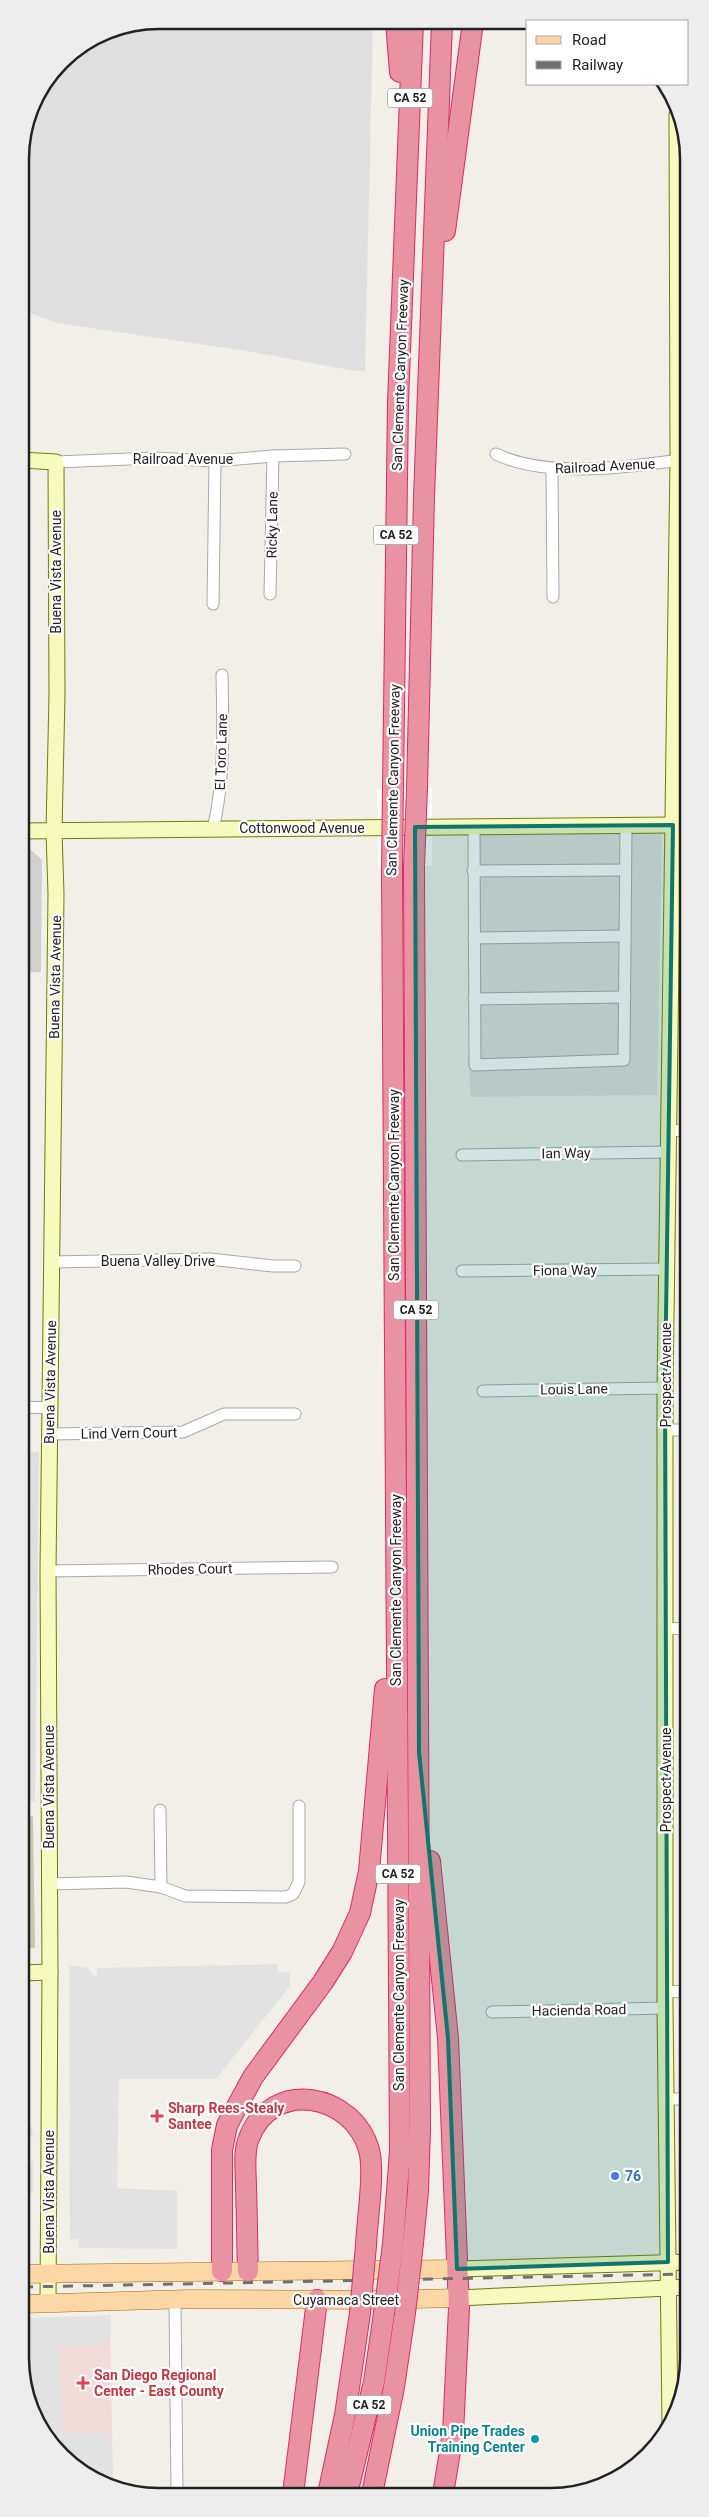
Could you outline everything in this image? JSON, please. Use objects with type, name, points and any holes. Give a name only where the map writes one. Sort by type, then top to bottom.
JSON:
[{"type":"highway","points":[[397,29],[407,174]]},
{"type":"highway","name":"San Clemente Canyon Freeway","points":[[373,2488],[393,2396],[405,2313],[400,2151],[392,870],[398,402],[412,29]]},
{"type":"highway","name":"San Clemente Canyon Freeway","points":[[349,2488],[374,2382],[384,2314],[418,2191],[420,2129],[419,1752],[414,867],[442,29]]},
{"type":"highway","points":[[430,349],[472,29]]},
{"type":"highway","points":[[222,2271],[222,2150],[227,2124],[253,2077],[323,1982],[342,1952],[360,1913],[370,1871],[390,1637],[396,1504]]},
{"type":"highway","points":[[419,1752],[448,2038],[458,2298],[456,2397],[444,2488]]},
{"type":"highway","points":[[248,2271],[246,2164],[248,2139],[268,2112],[280,2104],[295,2099],[311,2099],[328,2103],[341,2111],[361,2133],[369,2151],[366,2245],[360,2313],[345,2415],[329,2488]]},
{"type":"highway","points":[[293,2488],[318,2300]]},
{"type":"main road","name":"Railroad Avenue","points":[[29,460],[56,462]]},
{"type":"main road","name":"Buena Vista Avenue","points":[[48,2303],[50,1972],[48,1571],[56,894],[54,831],[57,695],[56,462]]},
{"type":"main road","name":"Prospect Avenue","points":[[670,2408],[665,2008],[665,1388],[671,892],[680,541]]},
{"type":"main road","name":"Cottonwood Avenue","points":[[29,831],[673,824]]},
{"type":"main road","points":[[29,1973],[50,1972]]},
{"type":"main road","points":[[29,2274],[457,2269],[680,2262]]},
{"type":"main road","name":"Cuyamaca Street","points":[[29,2304],[175,2300],[458,2298],[680,2287]]},
{"type":"street","name":"Railroad Avenue","points":[[56,462],[154,458],[215,461],[273,456],[345,454]]},
{"type":"street","name":"Railroad Avenue","points":[[496,454],[514,463],[552,470],[680,460]]},
{"type":"street","name":"Ricky Lane","points":[[270,594],[273,456]]},
{"type":"street","points":[[212,604],[215,461]]},
{"type":"street","points":[[552,470],[553,597]]},
{"type":"street","name":"El Toro Lane","points":[[213,829],[218,807],[223,727],[222,675]]},
{"type":"street","points":[[474,827],[475,1065],[624,1060],[626,826]]},
{"type":"street","points":[[473,872],[625,870]]},
{"type":"street","points":[[671,892],[680,892]]},
{"type":"street","points":[[474,938],[625,936]]},
{"type":"street","points":[[474,998],[625,997]]},
{"type":"street","points":[[667,1131],[680,1130]]},
{"type":"street","name":"Ian Way","points":[[462,1155],[669,1152]]},
{"type":"street","name":"Buena Valley Drive","points":[[51,1262],[210,1258],[273,1266],[295,1266]]},
{"type":"street","name":"Fiona Way","points":[[462,1271],[667,1269]]},
{"type":"street","name":"Louis Lane","points":[[483,1391],[665,1388]]},
{"type":"street","points":[[29,1407],[50,1408]]},
{"type":"street","name":"Lind Vern Court","points":[[49,1434],[183,1432],[224,1414],[295,1414]]},
{"type":"street","points":[[666,1430],[680,1430]]},
{"type":"street","name":"Rhodes Court","points":[[48,1571],[332,1567]]},
{"type":"street","points":[[666,1629],[680,1628]]},
{"type":"street","points":[[49,1884],[126,1882],[161,1887],[185,1896],[286,1897],[293,1894],[299,1882],[300,1806]]},
{"type":"street","points":[[160,1810],[161,1887]]},
{"type":"street","points":[[665,1992],[680,1992]]},
{"type":"street","name":"Hacienda Road","points":[[492,2012],[665,2008]]},
{"type":"street","points":[[667,2099],[680,2099]]},
{"type":"street","points":[[175,2300],[177,2488]]},
{"type":"highlighted area","points":[[673,825],[665,1388],[668,2262],[457,2269],[448,2038],[419,1752],[415,827]]},
{"type":"shaded area","points":[[151,29],[373,29],[365,371],[355,371],[253,352],[57,323],[29,312],[29,151],[33,125],[42,101],[61,73],[73,61],[94,46],[109,39],[125,33]]},
{"type":"shaded area","points":[[468,834],[662,834],[657,1095],[470,1097]]},
{"type":"shaded area","points":[[29,848],[42,860],[41,972],[29,973]]},
{"type":"shaded area","points":[[39,1452],[35,1801],[29,1801],[29,1453]]},
{"type":"shaded area","points":[[29,1816],[33,1816],[35,1948],[29,1948]]},
{"type":"shaded area","points":[[277,1964],[278,1972],[290,1972],[290,1986],[216,2079],[119,2079],[117,2188],[177,2191],[177,2249],[79,2248],[78,2239],[70,2239],[69,1965],[88,1968],[93,1975],[97,1976],[97,1968]]},
{"type":"shaded area","points":[[29,2126],[32,2126],[33,2137],[29,2137]]},
{"type":"shaded area","points":[[29,2161],[33,2161],[33,2194],[29,2194]]},
{"type":"shaded area","points":[[110,2315],[113,2479],[94,2471],[67,2450],[42,2416],[31,2383],[29,2366],[29,2317],[37,2320]]},
{"type":"shaded area","points":[[111,2315],[111,2335],[106,2335],[106,2345],[60,2347],[63,2433],[111,2433],[112,2479],[94,2471],[67,2450],[42,2416],[31,2383],[29,2366],[30,2318]]},
{"type":"pier","points":[[432,788],[432,866],[378,867],[377,789]]},
{"type":"railway","points":[[29,2287],[680,2274]]},
{"type":"place","name":"Sharp Rees-Stealy Santee","points":[[157,2116]]},
{"type":"place","name":"76","points":[[615,2176]]},
{"type":"place","name":"San Diego Regional Center - East County","points":[[83,2383]]},
{"type":"place","name":"Union Pipe Trades Training Center","points":[[535,2439]]}]
